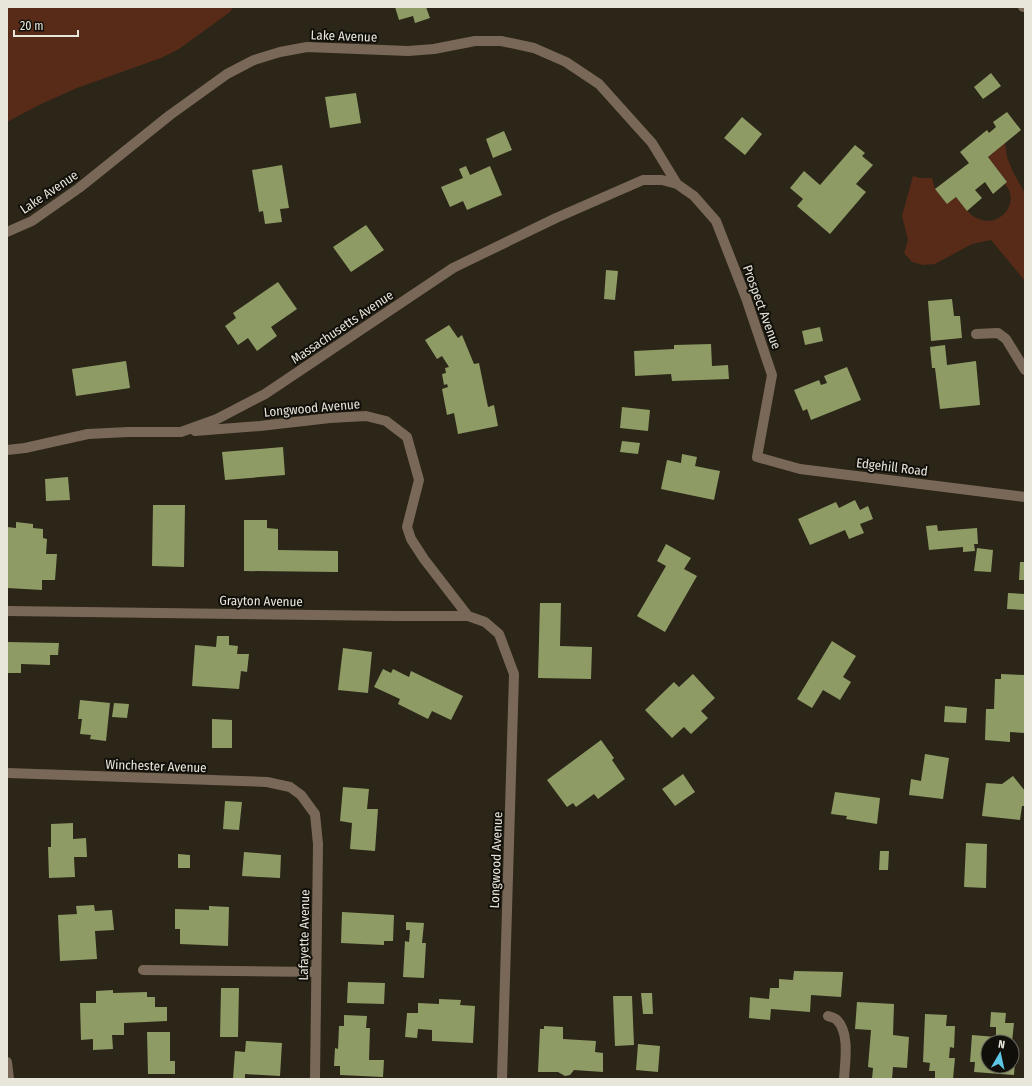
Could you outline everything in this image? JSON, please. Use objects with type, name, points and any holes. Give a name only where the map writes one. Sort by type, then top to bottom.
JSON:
[{"type":"street","name":"Lake Avenue","points":[[7,232],[32,221],[79,188],[170,114],[227,74],[254,60],[280,52],[307,47],[408,51],[434,49],[475,41],[501,41],[534,48],[566,62],[599,84],[652,143],[677,184]]},
{"type":"street","name":"Massachusetts Avenue","points":[[7,450],[25,448],[88,434],[181,432],[217,419],[256,399],[453,268],[556,218],[643,180],[662,180],[677,184]]},
{"type":"street","name":"Prospect Avenue","points":[[677,184],[694,196],[716,221],[746,298],[772,375],[757,458]]},
{"type":"street","points":[[976,334],[998,333],[1006,339],[1025,370]]},
{"type":"street","name":"Longwood Avenue","points":[[181,432],[366,416],[386,421],[407,437],[419,480],[407,527],[411,539],[424,559],[468,616]]},
{"type":"street","name":"Edgehill Road","points":[[757,458],[800,469],[1025,497]]},
{"type":"street","name":"Grayton Avenue","points":[[7,611],[468,616],[485,622],[499,634],[503,644]]},
{"type":"street","name":"Longwood Avenue","points":[[502,1079],[514,674],[503,644]]},
{"type":"street","name":"Winchester Avenue","points":[[7,773],[267,782],[290,787],[301,795]]},
{"type":"street","name":"Lafayette Avenue","points":[[301,795],[315,814],[318,844],[315,1079]]},
{"type":"street","points":[[143,970],[316,972]]},
{"type":"street","points":[[828,1016],[836,1020],[843,1032],[845,1046],[844,1079]]},
{"type":"shaded area","points":[[7,7],[233,7],[230,12],[179,49],[161,58],[77,88],[39,105],[7,122]]},
{"type":"shaded area","points":[[1005,143],[1007,157],[1013,172],[1025,193],[1025,281],[991,240],[972,244],[935,264],[923,265],[912,262],[904,253],[908,240],[902,216],[913,176],[932,178],[935,189],[947,204],[956,197],[966,210],[975,218],[987,221],[994,220],[1001,217],[1006,212],[1011,198],[1005,184],[1007,182],[988,157]]},
{"type":"building","points":[[395,7],[426,7],[430,18],[415,23],[413,16],[399,20]]},
{"type":"building","points":[[991,73],[1001,86],[983,99],[974,87]]},
{"type":"building","points":[[356,93],[361,123],[330,128],[325,97]]},
{"type":"building","points":[[1007,112],[1021,130],[988,157],[1007,182],[993,194],[985,182],[975,190],[982,198],[967,211],[956,197],[947,204],[935,189],[969,163],[960,152],[987,130],[989,133],[996,127],[993,122]]},
{"type":"building","points":[[742,117],[762,134],[745,155],[724,138]]},
{"type":"building","points":[[504,131],[512,150],[493,158],[486,139]]},
{"type":"building","points":[[855,145],[865,153],[862,156],[873,165],[856,184],[866,192],[830,234],[797,206],[803,199],[790,188],[804,171],[820,185]]},
{"type":"building","points":[[282,165],[289,208],[280,209],[282,222],[265,224],[263,211],[259,212],[252,170]]},
{"type":"building","points":[[466,166],[470,175],[490,166],[502,195],[467,210],[463,201],[450,207],[441,187],[463,178],[459,169]]},
{"type":"building","points":[[366,225],[384,250],[351,272],[333,247]]},
{"type":"building","points":[[606,270],[618,271],[615,300],[604,299]]},
{"type":"building","points":[[278,282],[297,309],[271,327],[277,336],[257,351],[248,338],[238,345],[225,326],[236,318],[233,313]]},
{"type":"building","points":[[952,299],[954,316],[960,316],[962,338],[931,341],[928,301]]},
{"type":"building","points":[[449,325],[458,338],[462,335],[474,364],[479,363],[488,407],[494,405],[498,426],[458,434],[454,413],[447,415],[442,389],[448,387],[447,384],[444,385],[442,374],[446,373],[445,368],[449,367],[442,356],[437,359],[425,340]]},
{"type":"building","points":[[820,327],[823,341],[805,345],[802,331]]},
{"type":"building","points":[[711,344],[712,366],[728,365],[729,379],[672,381],[671,374],[635,376],[634,351],[674,349],[674,345]]},
{"type":"building","points":[[945,345],[947,365],[976,361],[980,405],[940,409],[935,368],[932,368],[930,347]]},
{"type":"building","points":[[126,361],[130,388],[76,396],[72,369]]},
{"type":"building","points":[[847,367],[861,400],[811,420],[807,409],[803,411],[794,390],[819,380],[821,385],[827,383],[824,376]]},
{"type":"building","points":[[622,407],[650,410],[648,431],[620,428]]},
{"type":"building","points":[[622,441],[640,443],[638,454],[620,452]]},
{"type":"building","points":[[283,447],[285,475],[225,480],[222,452]]},
{"type":"building","points":[[682,454],[697,457],[695,466],[720,471],[714,500],[661,489],[667,460],[681,463]]},
{"type":"building","points":[[68,477],[70,500],[46,501],[45,479]]},
{"type":"building","points":[[855,500],[860,510],[868,506],[873,519],[860,524],[864,533],[849,539],[845,530],[810,545],[798,519],[836,502],[839,508]]},
{"type":"building","points":[[153,505],[185,505],[184,567],[152,566]]},
{"type":"building","points":[[244,520],[267,520],[267,528],[278,529],[278,550],[338,551],[338,572],[244,571]]},
{"type":"building","points":[[16,522],[33,524],[33,528],[43,529],[43,538],[47,539],[46,554],[57,554],[55,580],[42,580],[42,590],[7,588],[7,527],[16,528]]},
{"type":"building","points":[[937,525],[938,531],[977,528],[978,544],[974,544],[975,551],[963,552],[963,547],[929,550],[926,526]]},
{"type":"building","points":[[666,544],[691,558],[684,569],[697,576],[665,632],[637,616],[666,566],[657,561]]},
{"type":"building","points":[[977,548],[993,550],[991,572],[974,571]]},
{"type":"building","points":[[1020,562],[1025,562],[1025,580],[1019,580]]},
{"type":"building","points":[[1008,593],[1025,594],[1025,610],[1007,609]]},
{"type":"building","points":[[540,603],[561,603],[560,646],[592,647],[591,679],[538,678]]},
{"type":"building","points":[[217,636],[229,636],[229,645],[238,646],[237,654],[249,654],[247,672],[241,671],[239,689],[192,686],[195,645],[216,647]]},
{"type":"building","points":[[832,641],[856,656],[843,677],[851,682],[840,700],[823,690],[812,708],[797,699]]},
{"type":"building","points":[[7,642],[59,643],[58,655],[50,655],[50,665],[21,664],[21,673],[7,673]]},
{"type":"building","points":[[343,648],[372,652],[368,693],[338,690]]},
{"type":"building","points":[[383,669],[391,673],[393,669],[409,677],[411,671],[463,696],[451,720],[432,711],[428,719],[398,704],[400,699],[374,687]]},
{"type":"building","points":[[693,674],[715,698],[701,711],[708,718],[691,734],[684,727],[672,738],[645,710],[674,682],[679,687]]},
{"type":"building","points":[[1001,674],[1025,675],[1025,733],[1010,732],[1010,742],[985,740],[986,709],[994,709],[995,679],[1001,679]]},
{"type":"building","points":[[80,700],[110,703],[106,741],[90,739],[91,735],[80,734],[82,719],[78,719]]},
{"type":"building","points":[[114,703],[129,704],[127,718],[112,717]]},
{"type":"building","points":[[945,706],[967,708],[966,723],[944,722]]},
{"type":"building","points":[[212,719],[232,720],[232,748],[212,748]]},
{"type":"building","points":[[601,740],[614,758],[612,760],[625,779],[598,799],[594,794],[576,807],[573,803],[567,807],[547,780]]},
{"type":"building","points":[[925,754],[949,758],[943,799],[909,795],[911,779],[921,781]]},
{"type":"building","points":[[683,774],[695,792],[675,806],[662,789]]},
{"type":"building","points":[[1013,776],[1025,791],[1025,806],[1022,806],[1020,820],[982,816],[986,783],[1002,784]]},
{"type":"building","points":[[343,787],[369,789],[367,809],[378,809],[375,851],[350,849],[352,823],[340,821]]},
{"type":"building","points":[[835,792],[880,798],[877,824],[846,819],[847,816],[831,814]]},
{"type":"building","points":[[225,801],[242,802],[239,830],[223,829]]},
{"type":"building","points":[[73,823],[73,839],[86,838],[87,857],[74,857],[75,877],[49,878],[48,847],[51,847],[51,824]]},
{"type":"building","points":[[966,843],[987,844],[986,888],[964,887]]},
{"type":"building","points":[[880,851],[889,851],[888,870],[879,870]]},
{"type":"building","points":[[244,852],[281,855],[280,878],[242,876]]},
{"type":"building","points":[[178,854],[190,855],[190,868],[178,868]]},
{"type":"building","points":[[94,905],[95,911],[112,910],[114,930],[95,931],[97,959],[60,961],[58,915],[77,914],[76,906]]},
{"type":"building","points":[[209,906],[229,907],[228,946],[180,944],[180,929],[175,929],[175,909],[209,910]]},
{"type":"building","points":[[342,912],[394,915],[393,941],[384,941],[384,945],[341,943]]},
{"type":"building","points":[[406,922],[424,923],[422,943],[426,943],[424,978],[403,977],[405,941],[409,942],[410,930],[406,930]]},
{"type":"building","points":[[794,971],[843,972],[841,997],[811,995],[810,1012],[771,1009],[770,1020],[749,1018],[750,997],[769,999],[770,988],[779,988],[779,979],[793,980]]},
{"type":"building","points":[[348,982],[385,983],[384,1004],[347,1003]]},
{"type":"building","points":[[221,988],[239,988],[238,1037],[220,1037]]},
{"type":"building","points":[[113,990],[113,993],[147,992],[147,997],[155,997],[155,1007],[167,1007],[167,1021],[124,1023],[124,1035],[112,1035],[113,1049],[93,1050],[93,1039],[81,1040],[80,1003],[96,1003],[96,991]]},
{"type":"building","points":[[641,993],[652,993],[653,1014],[643,1014]]},
{"type":"building","points":[[613,996],[632,996],[634,1045],[615,1046]]},
{"type":"building","points":[[439,999],[461,1000],[460,1005],[475,1006],[473,1043],[432,1041],[432,1030],[418,1029],[417,1038],[405,1037],[407,1013],[418,1013],[418,1003],[439,1004]]},
{"type":"building","points":[[857,1002],[894,1004],[893,1035],[909,1037],[907,1068],[893,1067],[892,1079],[872,1079],[873,1068],[868,1067],[871,1030],[855,1029]]},
{"type":"building","points":[[991,1012],[1006,1013],[1005,1023],[1014,1023],[1013,1034],[996,1034],[996,1027],[990,1027]]},
{"type":"building","points":[[925,1014],[947,1015],[946,1026],[955,1026],[954,1048],[950,1047],[949,1058],[955,1058],[953,1079],[935,1078],[935,1071],[929,1071],[930,1063],[923,1062]]},
{"type":"building","points":[[344,1015],[367,1016],[366,1028],[370,1028],[369,1060],[384,1060],[383,1077],[340,1075],[340,1066],[334,1066],[335,1048],[338,1049],[339,1026],[344,1026]]},
{"type":"building","points":[[544,1026],[563,1027],[563,1039],[596,1041],[595,1052],[603,1053],[603,1072],[574,1070],[570,1075],[565,1076],[558,1072],[538,1072],[540,1029],[544,1029]]},
{"type":"building","points":[[147,1032],[170,1032],[170,1061],[175,1061],[175,1074],[148,1074]]},
{"type":"building","points":[[972,1035],[980,1036],[980,1072],[974,1072],[975,1062],[970,1062]]},
{"type":"building","points":[[246,1041],[282,1043],[280,1076],[245,1074],[245,1079],[233,1079],[235,1051],[245,1052]]},
{"type":"building","points":[[638,1044],[660,1046],[658,1072],[636,1070]]}]
